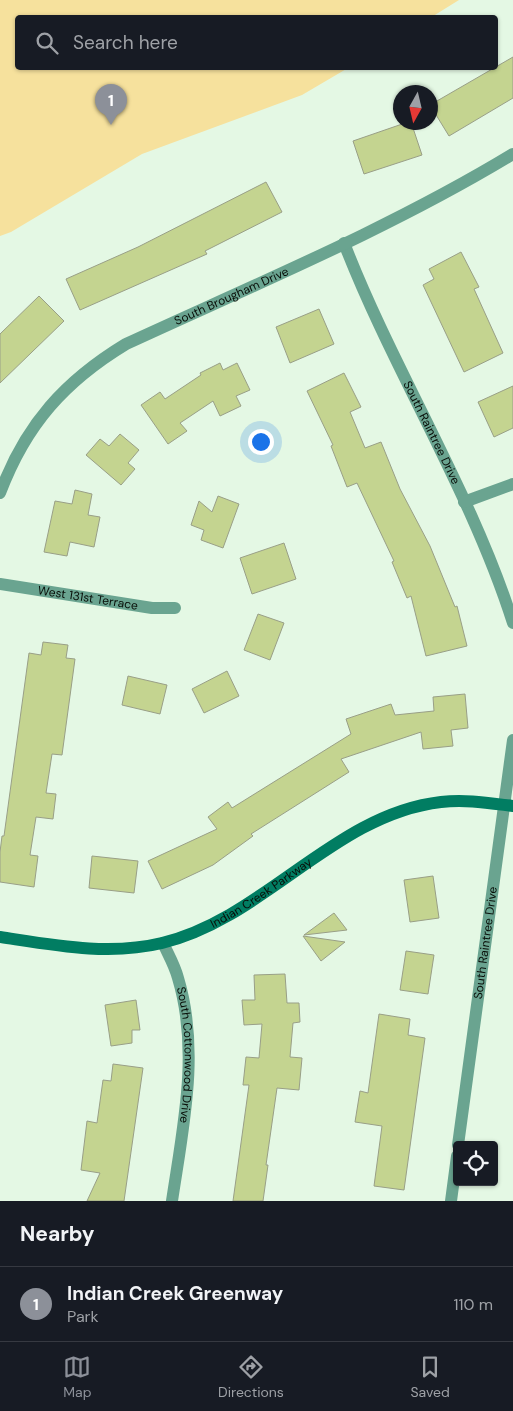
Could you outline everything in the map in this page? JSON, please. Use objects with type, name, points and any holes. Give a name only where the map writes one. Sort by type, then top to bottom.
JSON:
[{"type":"street","name":"South Brougham Drive","points":[[0,493],[21,446],[33,427],[72,382],[94,363],[126,344],[344,243],[465,183],[513,154]]},
{"type":"street","name":"South Raintree Drive","points":[[344,243],[500,582],[513,624]]},
{"type":"street","points":[[464,502],[513,484]]},
{"type":"street","name":"West 131st Terrace","points":[[0,584],[152,608],[175,608]]},
{"type":"street","name":"South Raintree Drive","points":[[459,1141],[509,806],[513,740]]},
{"type":"street","name":"Indian Creek Parkway","points":[[0,937],[57,946],[107,949],[136,948],[163,943],[204,929],[238,910],[358,830],[382,819],[422,805],[442,801],[471,801],[509,806]]},
{"type":"street","name":"South Cottonwood Drive","points":[[163,943],[178,977],[189,1032],[190,1064],[186,1107],[172,1201]]},
{"type":"street","points":[[450,1201],[453,1182]]},
{"type":"shaded area","points":[[0,0],[459,0],[435,15],[15,15],[15,70],[345,70],[302,95],[142,154],[11,232],[0,236]]},
{"type":"building","points":[[513,57],[513,98],[449,136],[438,118],[438,100],[491,70],[498,70],[498,66]]},
{"type":"building","points":[[393,127],[393,130],[414,130],[422,155],[364,174],[353,141]]},
{"type":"building","points":[[266,182],[282,212],[205,251],[207,254],[80,310],[66,279],[138,247]]},
{"type":"building","points":[[461,252],[479,287],[474,289],[503,353],[464,372],[423,285],[434,279],[429,269]]},
{"type":"building","points":[[39,296],[64,321],[0,383],[0,334]]},
{"type":"building","points":[[319,309],[334,344],[290,363],[276,327]]},
{"type":"building","points":[[220,363],[223,370],[237,363],[250,390],[236,396],[241,406],[220,416],[213,401],[180,423],[187,431],[168,444],[141,405],[160,392],[165,399],[201,375],[200,373]]},
{"type":"building","points":[[344,373],[361,407],[350,412],[365,448],[381,442],[400,489],[430,546],[455,607],[457,606],[467,646],[426,656],[411,596],[407,598],[392,562],[394,561],[357,483],[347,487],[331,446],[333,445],[307,391]]},
{"type":"building","points":[[513,386],[513,428],[494,437],[478,402]]},
{"type":"building","points":[[120,434],[139,450],[128,463],[135,469],[121,485],[86,455],[100,439],[109,446]]},
{"type":"building","points":[[75,490],[92,494],[88,515],[100,517],[94,547],[70,542],[67,556],[44,552],[55,501],[72,504]]},
{"type":"building","points":[[218,496],[239,504],[223,548],[201,540],[204,530],[191,525],[199,501],[212,512]]},
{"type":"building","points":[[284,543],[296,579],[252,594],[240,558]]},
{"type":"building","points":[[258,614],[284,623],[270,660],[244,650]]},
{"type":"building","points":[[43,642],[68,645],[66,658],[75,659],[62,755],[52,754],[46,793],[56,794],[53,819],[36,817],[30,855],[38,856],[34,887],[0,882],[0,852],[2,836],[4,836],[29,653],[41,655]]},
{"type":"building","points":[[227,671],[239,696],[204,713],[192,689]]},
{"type":"building","points":[[128,676],[167,685],[160,714],[122,705]]},
{"type":"building","points":[[465,694],[468,728],[451,730],[453,746],[423,749],[421,732],[341,759],[349,772],[251,834],[253,836],[213,865],[162,889],[148,861],[217,829],[208,817],[228,802],[232,808],[351,734],[346,719],[391,704],[395,715],[434,711],[433,697]]},
{"type":"building","points":[[92,856],[138,861],[134,893],[89,888]]},
{"type":"building","points":[[433,876],[439,918],[410,922],[404,880]]},
{"type":"building","points":[[334,913],[347,930],[304,935]]},
{"type":"building","points":[[303,936],[345,942],[321,961]]},
{"type":"building","points":[[406,951],[434,955],[428,994],[400,990]]},
{"type":"building","points":[[285,974],[287,1003],[299,1003],[300,1022],[293,1023],[290,1057],[302,1058],[299,1090],[277,1088],[263,1201],[233,1201],[249,1085],[243,1085],[246,1057],[259,1058],[262,1024],[244,1025],[242,1000],[255,1000],[254,975]]},
{"type":"building","points":[[136,1000],[140,1030],[132,1030],[132,1043],[111,1046],[105,1005]]},
{"type":"building","points":[[379,1014],[410,1019],[408,1035],[425,1038],[404,1190],[374,1186],[382,1126],[355,1122],[360,1091],[368,1093]]},
{"type":"building","points":[[113,1064],[143,1068],[124,1201],[87,1201],[100,1173],[81,1170],[87,1121],[97,1123],[103,1080],[111,1081]]},
{"type":"place","name":"Indian Creek Greenway","points":[[111,125]]}]
